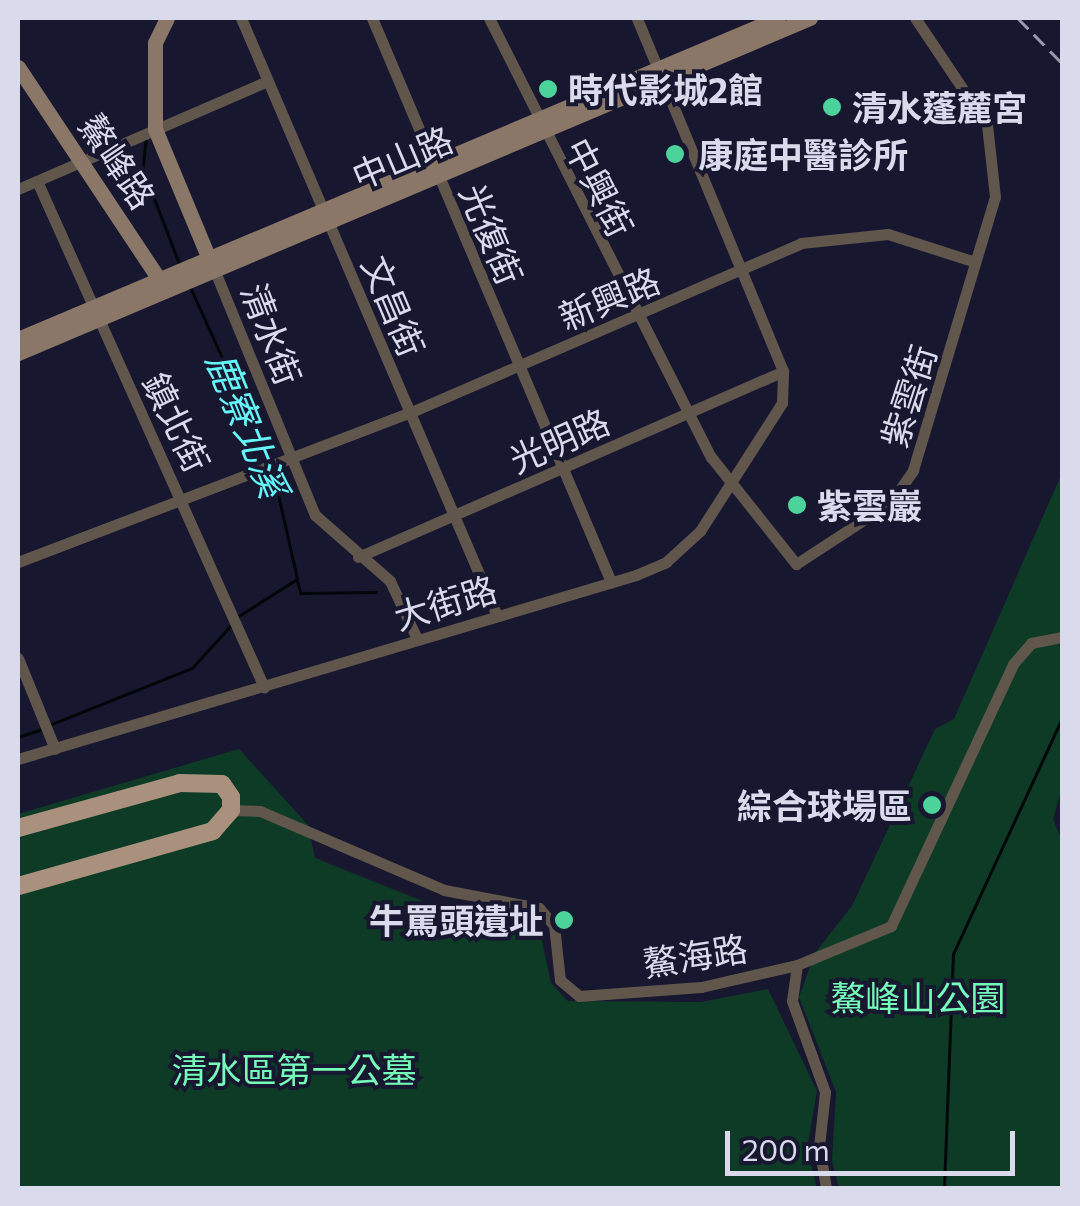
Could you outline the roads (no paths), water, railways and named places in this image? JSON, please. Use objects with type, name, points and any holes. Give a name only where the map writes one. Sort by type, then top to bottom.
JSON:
[{"type":"main road","points":[[18,828],[208,780],[222,784],[231,810],[213,831],[18,886]]},
{"type":"street","name":"清水街","points":[[167,18],[155,44],[155,129],[288,460],[316,515],[394,586],[417,639]]},
{"type":"street","name":"文昌街","points":[[241,18],[496,616]]},
{"type":"street","name":"光復街","points":[[372,18],[611,582]]},
{"type":"street","name":"中興街","points":[[489,18],[537,125],[728,483]]},
{"type":"street","points":[[637,18],[783,371]]},
{"type":"street","name":"中山路","points":[[18,353],[93,315],[658,74],[778,18]]},
{"type":"street","name":"中山路","points":[[658,74],[810,18]]},
{"type":"street","points":[[915,18],[987,125],[997,160],[996,197],[974,262]]},
{"type":"street","name":"鰲峰路","points":[[18,67],[23,87],[81,160],[163,285]]},
{"type":"street","points":[[18,189],[267,81]]},
{"type":"street","name":"鎮北街","points":[[37,181],[93,315],[182,495],[264,687]]},
{"type":"street","name":"新興路","points":[[18,562],[182,495],[288,460],[409,413],[801,243],[856,232],[974,262]]},
{"type":"street","name":"紫雲街","points":[[728,483],[796,564],[891,502],[940,398],[974,262]]},
{"type":"street","name":"中山路","points":[[18,339],[93,315]]},
{"type":"street","name":"大街路","points":[[18,760],[611,582],[677,554],[782,403],[783,371]]},
{"type":"street","name":"光明路","points":[[358,557],[783,371]]},
{"type":"street","name":"鰲海路","points":[[231,810],[260,812],[460,896],[539,908],[554,925],[560,980],[579,996],[701,987],[797,965],[891,926],[1013,664],[1031,643],[1062,636]]},
{"type":"street","points":[[18,658],[55,749]]},
{"type":"street","points":[[797,965],[792,1001],[825,1092],[818,1146],[826,1188]]},
{"type":"waterway","name":"鹿寮北溪","points":[[146,141],[143,169],[180,265]]},
{"type":"waterway","name":"鹿寮北溪","points":[[190,286],[269,461]]},
{"type":"waterway","name":"鹿寮北溪","points":[[237,617],[297,579],[272,468]]},
{"type":"waterway","points":[[297,580],[301,593],[376,592]]},
{"type":"waterway","name":"鹿寮北溪","points":[[52,724],[192,668],[232,624]]},
{"type":"waterway","points":[[944,1188],[953,954],[1062,718]]},
{"type":"waterway","name":"鹿寮北溪","points":[[18,737],[40,730]]},
{"type":"railway","points":[[1018,18],[1062,63]]},
{"type":"place","name":"時代影城2館","points":[[548,89]]},
{"type":"place","name":"清水蓬麓宮","points":[[832,107]]},
{"type":"place","name":"康庭中醫診所","points":[[675,154]]},
{"type":"place","name":"紫雲巖","points":[[797,505]]},
{"type":"place","name":"綜合球場區","points":[[932,805]]},
{"type":"place","name":"牛罵頭遺址","points":[[564,920]]},
{"type":"park label","name":"鰲峰山公園","points":[[918,997]]},
{"type":"park label","name":"清水區第一公墓","points":[[294,1069]]}]
